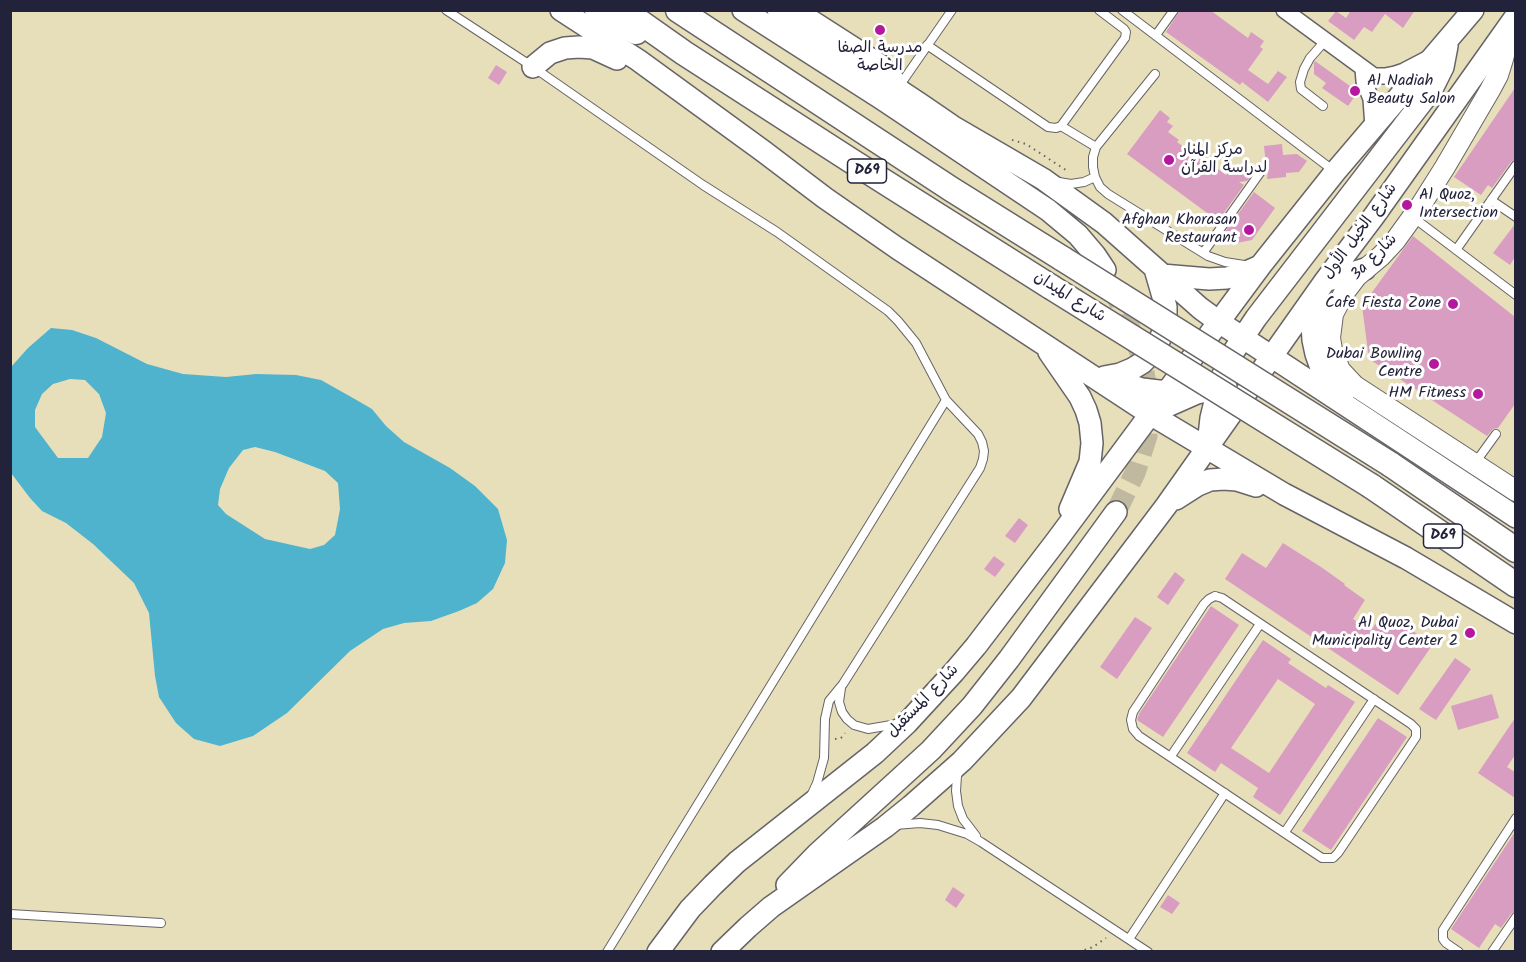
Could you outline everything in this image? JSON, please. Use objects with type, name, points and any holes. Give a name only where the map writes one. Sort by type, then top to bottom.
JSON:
[{"type":"main road","points":[[561,10],[638,60],[825,198],[897,248],[1150,414],[1284,494],[1406,558],[1515,622]]},
{"type":"main road","points":[[597,10],[667,50],[684,53]]},
{"type":"main road","name":"شارع الميدان","points":[[623,10],[684,53],[850,160],[1371,486],[1515,585]]},
{"type":"main road","name":"شارع الميدان","points":[[678,10],[951,189],[1390,464],[1515,550]]},
{"type":"main road","points":[[701,10],[750,46],[758,62]]},
{"type":"main road","points":[[743,10],[1048,210],[1078,235],[1105,270]]},
{"type":"main road","points":[[778,10],[902,89],[952,126],[1043,179],[1104,224],[1219,322],[1515,517]]},
{"type":"main road","points":[[1150,414],[1261,265],[1335,172],[1473,10]]},
{"type":"main road","name":"شارع الخيل الأول","points":[[1201,445],[1254,382],[1512,21]]},
{"type":"main road","points":[[533,67],[550,53],[565,48],[579,47],[593,48],[624,62],[638,60]]},
{"type":"main road","points":[[1213,386],[1242,338],[1432,89],[1443,67],[1442,48]]},
{"type":"main road","points":[[1159,272],[1209,279],[1227,278],[1261,265]]},
{"type":"main road","points":[[1365,269],[1321,286],[1312,324],[1312,340],[1321,368],[1328,380],[1338,391],[1371,414],[1384,430]]},
{"type":"main road","points":[[1095,377],[1120,374],[1132,369],[1142,363],[1158,343],[1166,320],[1166,307],[1159,272]]},
{"type":"main road","points":[[722,951],[771,907],[885,827],[937,784],[1002,720],[1033,683],[1166,506],[1201,445],[1211,418],[1219,322]]},
{"type":"main road","points":[[1042,343],[1080,398],[1090,423],[1092,442],[1090,462],[1057,540]]},
{"type":"main road","points":[[1150,414],[1272,357]]},
{"type":"main road","points":[[1095,377],[1119,381],[1142,389],[1167,392],[1270,381],[1287,386],[1361,428],[1376,432],[1384,430]]},
{"type":"main road","name":"شارع المستقبل","points":[[658,951],[690,909],[737,862],[875,753],[946,681],[976,646],[1057,540],[1150,414]]},
{"type":"main road","points":[[1166,506],[1198,485],[1210,480],[1238,480],[1284,494]]},
{"type":"main road","points":[[771,907],[804,866],[910,770],[972,706],[1116,512]]},
{"type":"street","points":[[800,10],[880,62],[894,76],[902,89]]},
{"type":"street","points":[[1284,10],[1374,76],[1385,76],[1404,71],[1442,48]]},
{"type":"street","name":"3a شارع","points":[[1512,21],[1498,75],[1413,217],[1388,249],[1350,284],[1337,303],[1330,338],[1340,370],[1354,387],[1515,491]]},
{"type":"street","points":[[1363,68],[1364,81],[1371,99],[1373,127]]},
{"type":"lane","points":[[446,10],[533,67],[703,185],[777,232],[888,311],[916,343],[946,400],[978,434],[982,442],[984,451],[980,468],[843,684],[829,701],[826,710],[821,771],[806,807]]},
{"type":"lane","points":[[902,89],[927,45],[952,10]]},
{"type":"lane","points":[[927,45],[1048,127],[1056,128],[1061,126],[1125,38],[1124,29],[1099,10]]},
{"type":"lane","points":[[1122,10],[1335,172]]},
{"type":"lane","points":[[1156,35],[1174,10]]},
{"type":"lane","points":[[1323,106],[1301,88],[1300,82],[1310,58],[1325,41]]},
{"type":"lane","points":[[1155,74],[1096,147],[1093,167],[1100,187],[1206,255],[1243,266],[1261,265]]},
{"type":"lane","points":[[1061,126],[1096,147]]},
{"type":"lane","points":[[1456,250],[1515,165]]},
{"type":"lane","points":[[1206,255],[1262,170]]},
{"type":"lane","points":[[1043,179],[1071,184],[1095,177]]},
{"type":"lane","points":[[1491,200],[1515,217]]},
{"type":"lane","points":[[1413,217],[1515,295]]},
{"type":"lane","points":[[607,951],[946,400]]},
{"type":"lane","points":[[1474,464],[1496,434]]},
{"type":"lane","points":[[1212,597],[1222,598],[1260,624],[1414,726],[1417,733],[1333,858],[1322,858],[1135,732],[1132,724],[1132,716],[1204,604],[1212,597]]},
{"type":"lane","points":[[1171,756],[1260,624]]},
{"type":"lane","points":[[843,684],[839,693],[839,702],[842,712],[854,725],[868,729],[907,723]]},
{"type":"lane","points":[[1285,832],[1374,699]]},
{"type":"lane","points":[[962,761],[957,776],[958,806],[967,825],[981,842]]},
{"type":"lane","points":[[1129,939],[1225,793]]},
{"type":"lane","points":[[1460,951],[1443,939],[1443,930],[1515,818]]},
{"type":"lane","points":[[885,827],[911,824],[938,825],[960,831],[981,842],[1148,951]]},
{"type":"lane","points":[[10,914],[161,923]]},
{"type":"lane","points":[[1492,951],[1515,917]]},
{"type":"path","points":[[825,740],[841,738],[854,725]]},
{"type":"path","points":[[1079,951],[1104,940],[1112,927]]},
{"type":"water","points":[[51,328],[72,330],[96,338],[147,364],[183,374],[226,377],[256,374],[296,375],[321,380],[372,409],[404,442],[450,468],[475,486],[498,509],[507,540],[505,563],[493,589],[477,603],[459,611],[431,621],[404,623],[383,629],[350,651],[287,713],[253,736],[220,746],[194,739],[176,723],[159,697],[149,613],[134,583],[93,544],[66,523],[42,511],[11,473],[11,367]],"holes":[[[70,379],[85,380],[99,394],[106,413],[102,437],[88,458],[58,458],[35,427],[35,410],[42,394],[53,384]],[[255,447],[325,471],[338,483],[340,509],[335,535],[324,545],[310,549],[265,539],[226,514],[218,505],[220,489],[229,468],[243,450]]]},
{"type":"building","points":[[1180,10],[1210,10],[1248,38],[1251,32],[1264,41],[1260,47],[1263,49],[1248,70],[1268,84],[1278,71],[1287,77],[1268,102],[1242,82],[1240,85],[1166,32]]},
{"type":"building","points":[[1351,10],[1415,10],[1403,28],[1385,14],[1372,32],[1364,27],[1354,40],[1328,21],[1336,11],[1346,18]]},
{"type":"building","points":[[1315,61],[1358,92],[1348,106],[1322,88],[1326,83],[1314,74]]},
{"type":"building","points":[[496,65],[507,72],[499,85],[488,78]]},
{"type":"building","points":[[1515,88],[1515,159],[1492,188],[1488,185],[1481,195],[1454,177]]},
{"type":"building","name":"مركز المنار لدراسة القرآن","points":[[1160,110],[1170,118],[1167,122],[1173,126],[1168,132],[1179,140],[1177,142],[1212,168],[1214,166],[1226,175],[1230,169],[1236,173],[1239,168],[1250,177],[1247,181],[1239,182],[1244,185],[1218,221],[1127,154]]},
{"type":"building","points":[[1282,144],[1283,155],[1297,154],[1307,161],[1299,172],[1286,173],[1286,177],[1267,179],[1268,170],[1264,146]]},
{"type":"building","points":[[1254,192],[1275,208],[1252,240],[1227,245],[1219,240]]},
{"type":"building","points":[[1515,224],[1515,257],[1510,265],[1493,253]]},
{"type":"building","points":[[1413,236],[1515,317],[1515,404],[1498,428],[1493,429],[1487,436],[1369,359],[1362,306]]},
{"type":"building","points":[[1019,518],[1028,525],[1015,543],[1005,536]]},
{"type":"building","points":[[1283,543],[1321,567],[1365,600],[1353,619],[1371,631],[1383,612],[1433,644],[1398,695],[1225,579],[1242,553],[1266,568]]},
{"type":"building","points":[[994,556],[1005,564],[995,577],[984,569]]},
{"type":"building","points":[[1175,572],[1185,580],[1168,605],[1157,597]]},
{"type":"building","points":[[1211,606],[1239,625],[1163,737],[1137,720],[1139,714]]},
{"type":"building","points":[[1135,617],[1152,628],[1117,679],[1100,667]]},
{"type":"building","points":[[1263,640],[1291,659],[1288,663],[1326,688],[1328,685],[1355,702],[1280,815],[1253,797],[1258,788],[1221,763],[1215,772],[1187,753]],"holes":[[[1278,679],[1315,704],[1269,773],[1231,748]]]},
{"type":"building","points":[[1455,658],[1471,669],[1436,720],[1419,709]]},
{"type":"building","points":[[1492,694],[1499,718],[1458,730],[1451,706]]},
{"type":"building","points":[[1378,718],[1407,737],[1331,850],[1302,831]]},
{"type":"building","points":[[1515,718],[1515,755],[1507,767],[1515,772],[1515,798],[1478,773]]},
{"type":"building","points":[[1515,832],[1515,911],[1501,928],[1495,924],[1479,948],[1451,929]]},
{"type":"building","points":[[953,887],[965,895],[956,908],[945,900]]},
{"type":"building","points":[[1168,895],[1180,903],[1172,914],[1160,907]]},
{"type":"tunnel","points":[[1112,285],[1141,355],[1148,395],[1147,436],[1135,473],[1116,512]]},
{"type":"place","name":"مدرسة الصفا الخاصة","points":[[880,30]]},
{"type":"place","name":"Al Nadiah Beauty Salon","points":[[1355,91]]},
{"type":"place","name":"مركز المنار لدراسة القرآن","points":[[1169,160]]},
{"type":"place","name":"Al Quoz, Intersection","points":[[1407,205]]},
{"type":"place","name":"Afghan Khorasan Restaurant","points":[[1249,230]]},
{"type":"place","name":"Cafe Fiesta Zone","points":[[1453,304]]},
{"type":"place","name":"Dubai Bowling Centre","points":[[1434,364]]},
{"type":"place","name":"HM Fitness","points":[[1478,394]]},
{"type":"place","name":"Al Quoz, Dubai Municipality Center 2","points":[[1470,633]]}]
